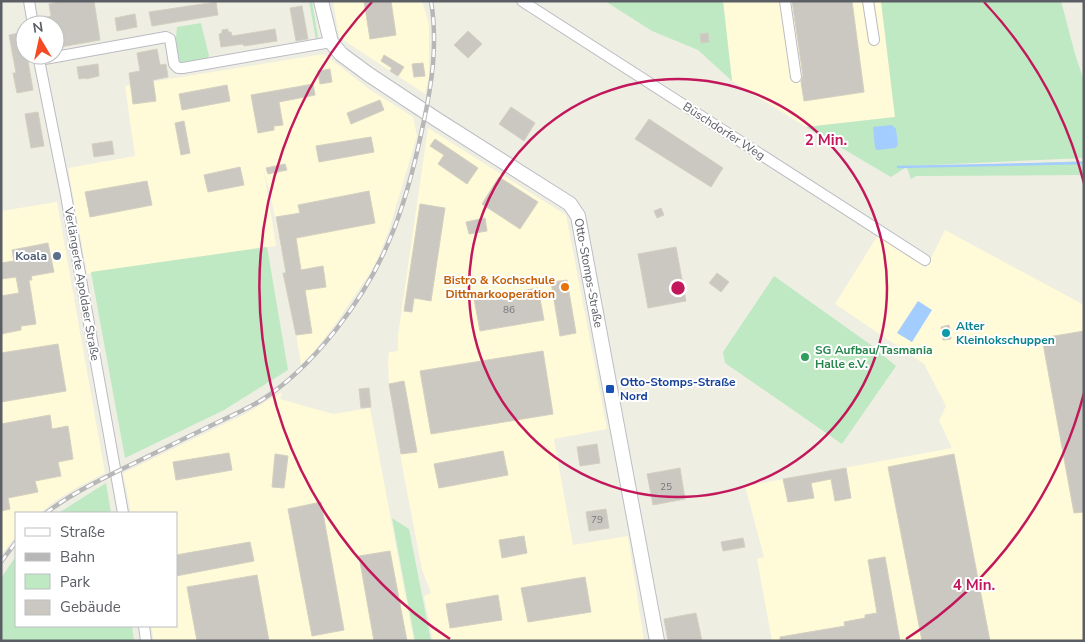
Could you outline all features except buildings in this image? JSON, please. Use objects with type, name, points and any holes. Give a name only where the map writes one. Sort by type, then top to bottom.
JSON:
[{"type":"street","points":[[29,1],[31,15]]},
{"type":"street","points":[[65,54],[166,37],[170,39],[174,64],[178,68],[183,68],[330,42],[321,1]]},
{"type":"street","name":"Büschdorfer Weg","points":[[522,1],[925,260]]},
{"type":"street","points":[[785,1],[796,77]]},
{"type":"street","points":[[868,1],[874,40]]},
{"type":"street","name":"Otto-Stomps-Straße","points":[[330,42],[341,54],[368,74],[570,204],[578,216],[657,641]]},
{"type":"street","name":"Verlängerte Apoldaer Straße","points":[[39,65],[123,512]]},
{"type":"street","points":[[144,627],[146,641]]},
{"type":"shaded area","points":[[333,1],[422,1],[429,24],[429,77],[425,94],[339,37]]},
{"type":"shaded area","points":[[723,1],[881,1],[895,117],[806,127],[732,81]]},
{"type":"shaded area","points":[[324,54],[369,89],[413,117],[417,136],[389,230],[378,258],[334,326],[301,365],[290,293],[264,171],[276,246],[87,274],[68,168],[135,156],[125,86]]},
{"type":"shaded area","points":[[428,128],[566,215],[607,429],[554,439],[573,545],[628,536],[644,641],[433,641],[424,596],[431,593],[422,570],[402,465],[389,384],[388,362],[389,352],[398,351],[398,335]]},
{"type":"shaded area","points":[[57,202],[105,473],[76,488],[41,512],[15,512],[15,537],[1,555],[1,402],[6,401],[1,401],[1,211]]},
{"type":"shaded area","points":[[945,230],[1084,305],[1084,641],[772,641],[757,559],[764,557],[745,486],[952,448],[939,421],[946,406],[924,364],[835,304],[878,235],[926,268]]},
{"type":"shaded area","points":[[282,392],[280,399],[333,414],[370,408],[414,641],[154,641],[151,627],[178,627],[178,512],[131,512],[123,473],[245,414]]},
{"type":"green space","points":[[309,1],[312,1],[318,37],[316,40]]},
{"type":"green space","points":[[605,1],[723,1],[732,81],[698,50],[652,31]]},
{"type":"green space","points":[[881,1],[1061,1],[1084,81],[1084,158],[908,166],[891,177],[806,127],[895,117]]},
{"type":"green space","points":[[201,23],[209,56],[206,61],[182,64],[179,61],[177,52],[177,27]]},
{"type":"green space","points":[[1084,161],[1084,175],[916,176],[911,179],[907,168]]},
{"type":"green space","points":[[267,247],[288,370],[224,410],[125,458],[91,272]]},
{"type":"green space","name":"SG Aufbau/Tasmania Halle e.V.","points":[[774,276],[871,345],[896,366],[842,444],[725,363],[723,352]]},
{"type":"green space","points":[[106,483],[111,512],[60,512]]},
{"type":"green space","points":[[392,518],[409,529],[431,641],[415,641]]},
{"type":"green space","points":[[15,557],[15,627],[132,627],[134,641],[1,641],[1,578]]},
{"type":"water","points":[[892,125],[896,129],[898,145],[895,148],[877,150],[875,148],[873,127]]},
{"type":"water","points":[[918,301],[932,310],[912,342],[897,333]]},
{"type":"waterway","points":[[898,167],[1084,163]]},
{"type":"railway","points":[[47,512],[99,481],[260,401],[280,387],[318,351],[352,308],[379,263],[395,227],[409,184],[426,110],[433,63],[434,32],[431,1]]},
{"type":"railway","points":[[1,562],[15,543]]},
{"type":"place","name":"Koala","points":[[57,256]]},
{"type":"place","name":"Bistro & Kochschule Dittmarkooperation","points":[[565,287]]},
{"type":"place","name":"Alter Kleinlokschuppen","points":[[946,333]]},
{"type":"place","name":"SG Aufbau/Tasmania Halle e.V.","points":[[805,357]]},
{"type":"place","name":"Otto-Stomps-Straße Nord","points":[[610,389]]}]
